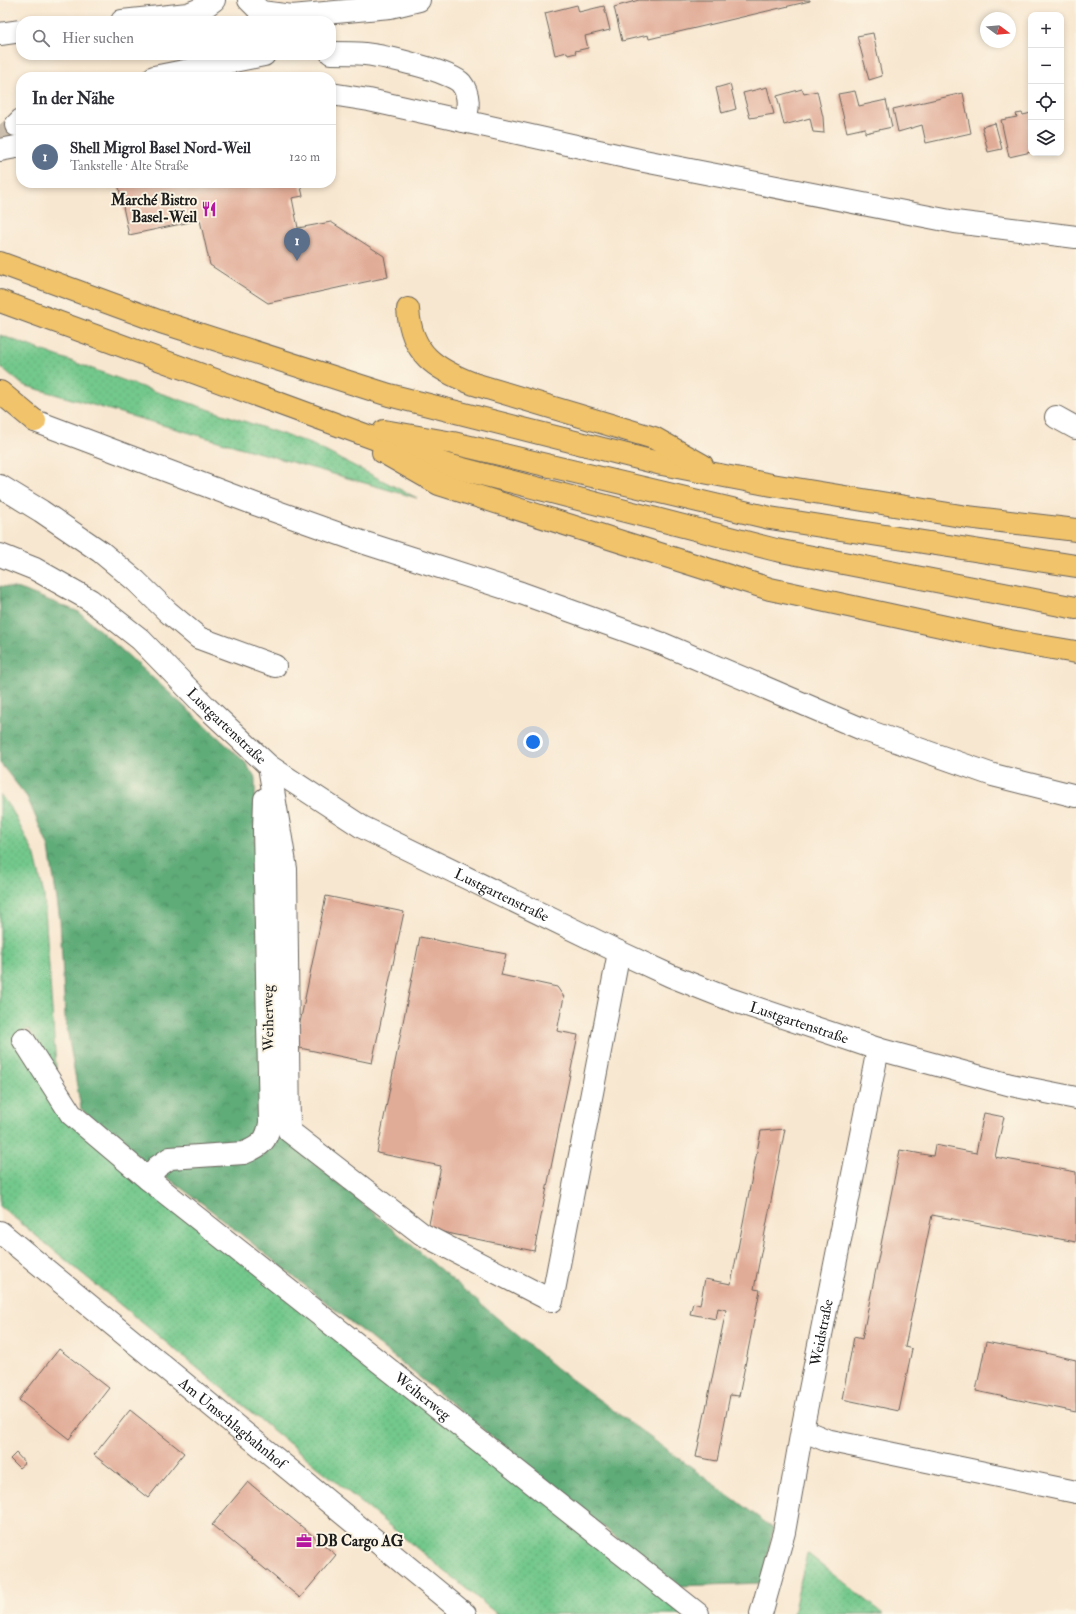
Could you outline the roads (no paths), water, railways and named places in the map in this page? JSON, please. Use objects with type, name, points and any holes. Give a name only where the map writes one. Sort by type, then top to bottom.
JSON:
[{"type":"highway","points":[[0,263],[161,322],[389,395],[662,464],[772,485],[952,514],[1066,529],[1076,522]]},
{"type":"highway","points":[[0,301],[149,357],[447,465],[776,550],[1076,608]]},
{"type":"highway","points":[[408,309],[409,324],[417,346],[425,355],[456,377],[474,384],[654,438],[717,474]]},
{"type":"highway","points":[[0,392],[35,421]]},
{"type":"highway","points":[[326,420],[453,443],[770,518],[1076,566]]},
{"type":"highway","points":[[326,420],[439,484],[770,589],[1010,641],[1076,652]]},
{"type":"street","points":[[169,16],[188,14],[204,8],[214,0]]},
{"type":"street","points":[[249,0],[261,12],[292,16],[390,7],[419,0]]},
{"type":"street","points":[[0,34],[16,32]]},
{"type":"street","points":[[336,53],[367,54],[382,57],[422,67],[454,78],[462,84],[467,96],[468,109],[464,121]]},
{"type":"street","points":[[179,72],[239,60]]},
{"type":"street","points":[[336,95],[369,100],[646,162],[956,222],[1076,237]]},
{"type":"street","points":[[0,150],[16,147]]},
{"type":"street","points":[[1056,417],[1076,428]]},
{"type":"street","points":[[35,421],[255,504],[362,542],[521,593],[663,644],[862,729],[993,775],[1076,796]]},
{"type":"street","points":[[0,486],[41,511],[101,552],[136,581],[168,612],[199,638],[275,666]]},
{"type":"street","name":"Lustgartenstraße","points":[[0,555],[35,569],[90,600],[140,639],[205,706],[270,766],[362,827],[619,952],[671,976],[729,999],[878,1050],[1011,1084],[1076,1098]]},
{"type":"street","points":[[270,766],[286,869],[289,1131],[422,1234],[552,1301],[619,952]]},
{"type":"street","name":"Weiherweg","points":[[148,1179],[156,1167],[170,1158],[244,1153],[263,1143],[268,1134],[270,1123],[264,829],[265,792],[270,766]]},
{"type":"street","name":"Weiherweg","points":[[23,1039],[71,1114],[148,1179],[698,1614]]},
{"type":"street","name":"Weidstraße","points":[[761,1614],[784,1532],[802,1430],[878,1050]]},
{"type":"street","name":"Am Umschlagbahnhof","points":[[0,1232],[466,1614]]},
{"type":"street","points":[[802,1430],[826,1440],[1076,1492]]},
{"type":"tunnel","points":[[0,139],[16,125]]},
{"type":"place","name":"Marché Bistro Basel-Weil","points":[[209,209]]},
{"type":"place","name":"Shell Migrol Basel Nord-Weil","points":[[297,261]]},
{"type":"place","name":"DB Cargo AG","points":[[304,1541]]}]
